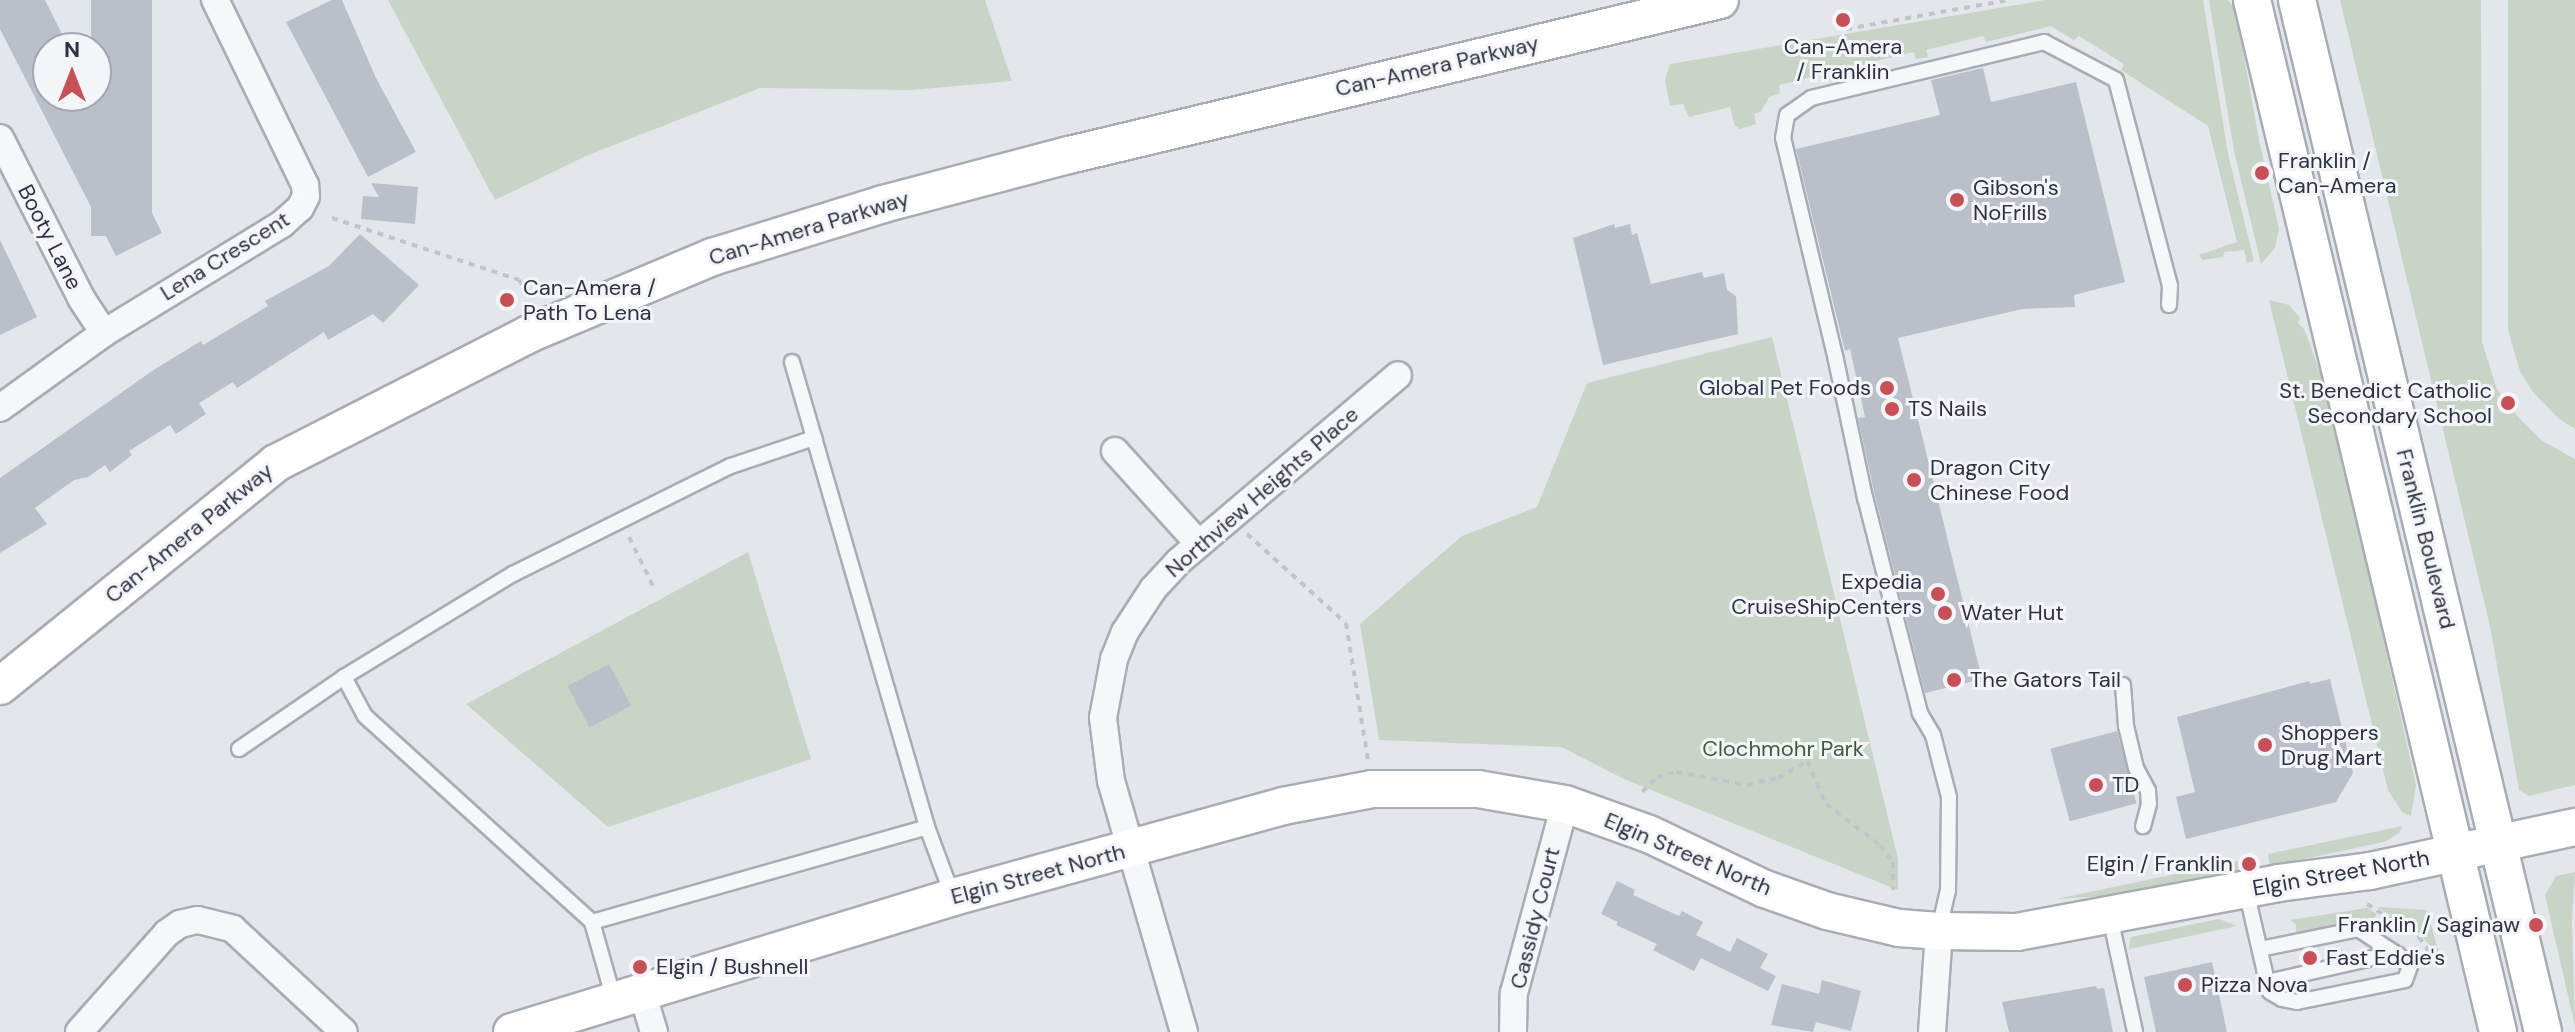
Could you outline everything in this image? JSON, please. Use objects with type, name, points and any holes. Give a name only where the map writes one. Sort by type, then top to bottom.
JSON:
[{"type":"main road","name":"Can-Amera Parkway","points":[[0,686],[276,463],[553,324],[712,257],[883,204],[1084,151],[1720,0]]},
{"type":"main road","name":"Franklin Boulevard","points":[[2252,0],[2498,1032]]},
{"type":"main road","name":"Franklin Boulevard","points":[[2297,0],[2543,1032]]},
{"type":"main road","name":"Elgin Street North","points":[[512,1032],[953,897],[1314,798],[1372,789],[1478,789],[1565,804],[1649,834],[1765,889],[1827,911],[1899,928],[1939,931],[2017,932],[2110,917],[2246,889],[2370,871],[2575,827]]},
{"type":"street","name":"Lena Crescent","points":[[0,408],[104,333],[282,224],[300,208],[306,196],[305,185],[215,0]]},
{"type":"street","name":"Booty Lane","points":[[0,138],[81,298],[104,333]]},
{"type":"street","name":"Northview Heights Place","points":[[1184,1032],[1130,849],[1105,748],[1107,688],[1125,632],[1153,589],[1199,544],[1398,375]]},
{"type":"street","points":[[1115,451],[1199,544]]},
{"type":"street","name":"Cassidy Court","points":[[1513,1032],[1514,993],[1565,804]]},
{"type":"street","points":[[79,1032],[167,933],[180,924],[198,920],[233,929],[344,1032]]},
{"type":"street","points":[[1932,1032],[1939,931]]},
{"type":"street","points":[[628,996],[654,1032]]},
{"type":"lane","points":[[1939,931],[1948,891],[1949,797],[1933,735],[1920,713],[1865,498],[1783,138],[1787,115],[1811,98],[2044,42],[2116,80],[2170,286],[2169,305]]},
{"type":"lane","points":[[792,362],[927,827],[953,897]]},
{"type":"lane","points":[[239,749],[344,677],[513,574],[731,466],[814,438]]},
{"type":"lane","points":[[344,677],[365,716],[592,922],[628,996]]},
{"type":"lane","points":[[2123,685],[2126,726],[2136,768],[2148,791],[2149,804],[2143,826]]},
{"type":"lane","points":[[592,922],[927,827]]},
{"type":"lane","points":[[2246,889],[2270,992],[2297,1002],[2405,980],[2410,975],[2410,966],[2398,955],[2358,929],[2260,949]]},
{"type":"lane","points":[[2110,917],[2135,1032]]},
{"type":"lane","points":[[2267,982],[2398,955]]},
{"type":"path","points":[[1846,29],[2009,0]]},
{"type":"path","points":[[332,218],[519,280],[553,324]]},
{"type":"path","points":[[1231,519],[1346,623],[1372,789]]},
{"type":"path","points":[[621,520],[655,590]]},
{"type":"path","points":[[1642,792],[1657,777],[1676,772],[1747,785],[1778,778],[1807,761],[1826,804],[1880,845],[1893,862],[1893,890]]},
{"type":"path","points":[[2367,904],[2419,937],[2436,962],[2444,964]]},
{"type":"green space","points":[[388,0],[985,0],[1012,81],[912,90],[760,88],[586,156],[495,200]]},
{"type":"green space","points":[[2045,0],[2203,0],[2228,154],[2254,261],[2247,263],[2244,250],[2224,252],[2223,257],[2202,260],[2199,255],[2237,242],[2208,126],[2121,70],[2124,64],[2079,36],[2074,40],[2051,26],[1986,42],[1983,36],[1926,50],[1928,57],[1916,59],[1914,52],[1872,62],[1874,70],[1828,81],[1825,74],[1779,85],[1780,93],[1769,97],[1761,112],[1754,114],[1756,124],[1740,129],[1735,126],[1730,107],[1689,117],[1683,104],[1670,106],[1665,80],[1670,64]]},
{"type":"green space","points":[[2209,0],[2228,0],[2236,11],[2279,229],[2275,248],[2261,264],[2234,151]]},
{"type":"green space","name":"St. Benedict Catholic Secondary School","points":[[2340,0],[2481,0],[2482,342],[2497,389],[2518,417],[2542,441],[2575,459],[2575,785],[2529,796],[2519,790],[2490,626]]},
{"type":"green space","points":[[2508,0],[2575,0],[2575,429],[2558,418],[2532,391],[2520,371],[2508,330]]},
{"type":"green space","points":[[2269,300],[2289,305],[2300,318],[2298,323],[2304,329],[2329,396],[2416,785],[2411,816],[2402,812],[2388,790]]},
{"type":"green space","name":"Clochmohr Park","points":[[1772,337],[1898,859],[1898,890],[1624,779],[1561,747],[1379,740],[1360,624],[1462,536],[1537,507],[1587,383]]},
{"type":"green space","points":[[748,552],[811,759],[608,827],[466,704]]},
{"type":"green space","points":[[2403,826],[2399,833],[2384,842],[2270,866],[2268,854]]},
{"type":"green space","points":[[2253,858],[2254,865],[2238,868],[2239,873],[2137,894],[2056,899]]},
{"type":"green space","points":[[2575,872],[2572,921],[2575,1026],[2545,895],[2556,876]]},
{"type":"green space","points":[[2377,907],[2427,910],[2440,957],[2417,931]]},
{"type":"green space","points":[[2367,908],[2377,914],[2369,925],[2355,921],[2296,933],[2296,924],[2290,920]]},
{"type":"green space","points":[[2219,919],[2237,926],[2129,949],[2131,937]]},
{"type":"building","points":[[0,0],[45,0],[61,32],[32,32],[32,92],[0,29]]},
{"type":"building","points":[[91,0],[152,0],[152,236],[91,236],[91,112],[112,112],[112,32],[91,32]]},
{"type":"building","points":[[332,0],[342,0],[376,78],[416,152],[368,177],[286,22]]},
{"type":"building","name":"Gibson's NoFrills","points":[[1983,68],[1991,102],[2076,82],[2125,282],[2074,295],[2075,307],[2022,309],[1898,338],[1982,679],[1925,693],[1875,496],[1858,418],[1865,417],[1850,349],[1845,351],[1796,149],[1940,115],[1931,80]]},
{"type":"building","points":[[42,112],[102,112],[162,233],[116,256]]},
{"type":"building","points":[[371,183],[418,187],[415,224],[361,219],[363,196],[379,197]]},
{"type":"building","points":[[1614,224],[1615,228],[1630,224],[1632,235],[1637,233],[1651,284],[1702,272],[1704,278],[1724,273],[1727,290],[1736,296],[1738,334],[1603,365],[1573,238]]},
{"type":"building","points":[[360,234],[419,285],[383,323],[373,314],[328,340],[324,332],[237,388],[233,382],[199,403],[206,414],[176,434],[170,425],[129,451],[132,455],[110,472],[105,465],[88,477],[74,480],[35,508],[47,524],[0,553],[0,478],[155,369],[201,341],[203,345],[268,306],[265,301],[329,266]]},
{"type":"building","points":[[0,240],[37,317],[0,335]]},
{"type":"building","points":[[609,664],[631,705],[590,728],[568,686]]},
{"type":"building","name":"Shoppers Drug Mart","points":[[2330,679],[2353,773],[2336,802],[2186,839],[2176,797],[2195,792],[2177,717],[2309,681],[2310,684]]},
{"type":"building","name":"TD","points":[[2117,731],[2136,803],[2070,821],[2050,749]]},
{"type":"building","points":[[1617,881],[1635,890],[1633,895],[1679,916],[1682,911],[1703,922],[1696,935],[1730,952],[1737,938],[1768,954],[1760,968],[1776,976],[1768,991],[1701,958],[1694,971],[1653,950],[1657,944],[1616,925],[1618,922],[1601,914]]},
{"type":"building","points":[[2212,962],[2227,1032],[2156,1032],[2144,977]]},
{"type":"building","points":[[1822,980],[1861,991],[1851,1031],[1816,1022],[1813,1032],[1771,1025],[1782,984],[1819,994]]},
{"type":"building","points":[[2096,986],[2097,989],[2104,988],[2113,1032],[2009,1032],[2002,1002]]},
{"type":"place","name":"Can-Amera / Franklin","points":[[1843,20]]},
{"type":"place","name":"Franklin / Can-Amera","points":[[2262,173]]},
{"type":"place","name":"Gibson's NoFrills","points":[[1957,200]]},
{"type":"place","name":"Can-Amera / Path To Lena","points":[[507,300]]},
{"type":"place","name":"Global Pet Foods","points":[[1887,388]]},
{"type":"place","name":"St. Benedict Catholic Secondary School","points":[[2508,403]]},
{"type":"place","name":"TS Nails","points":[[1892,409]]},
{"type":"place","name":"Dragon City Chinese Food","points":[[1914,480]]},
{"type":"place","name":"Expedia CruiseShipCenters","points":[[1938,594]]},
{"type":"place","name":"Water Hut","points":[[1945,613]]},
{"type":"place","name":"The Gators Tail","points":[[1954,680]]},
{"type":"place","name":"Shoppers Drug Mart","points":[[2265,745]]},
{"type":"place","name":"TD","points":[[2096,785]]},
{"type":"place","name":"Elgin / Franklin","points":[[2249,864]]},
{"type":"place","name":"Franklin / Saginaw","points":[[2536,925]]},
{"type":"place","name":"Fast Eddie's","points":[[2310,958]]},
{"type":"place","name":"Elgin / Bushnell","points":[[640,967]]},
{"type":"place","name":"Pizza Nova","points":[[2185,985]]}]
